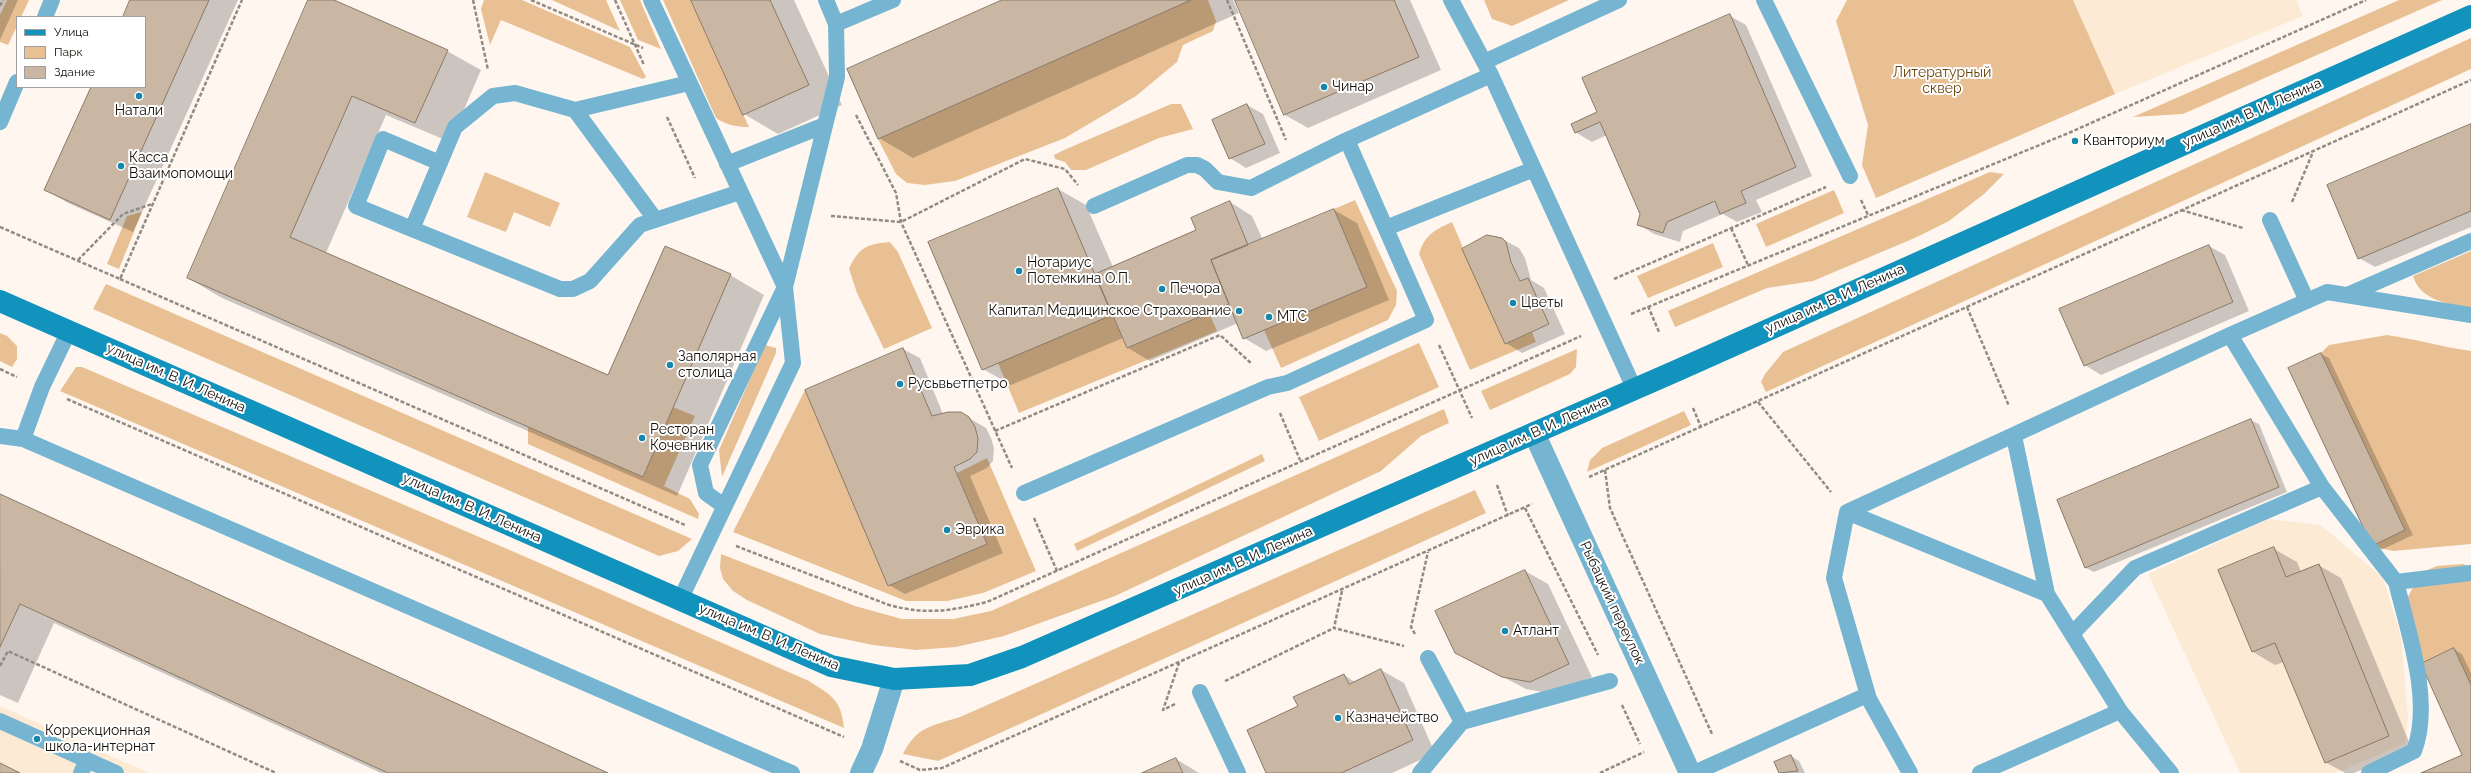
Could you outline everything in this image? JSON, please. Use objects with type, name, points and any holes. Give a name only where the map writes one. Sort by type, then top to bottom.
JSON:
[{"type":"main road","name":"улица им. В. И. Ленина","points":[[0,301],[831,666],[894,679],[970,675],[1022,657],[1534,433],[2471,16]]},
{"type":"street","name":"Рыбацкий переулок","points":[[1534,433],[1690,773]]},
{"type":"street","points":[[861,773],[872,749],[894,679]]},
{"type":"lane","points":[[45,16],[52,0]]},
{"type":"lane","points":[[651,0],[785,287],[793,363],[680,600]]},
{"type":"lane","points":[[724,506],[706,493],[700,465],[785,287],[837,77],[836,24],[826,0]]},
{"type":"lane","points":[[836,24],[893,0]]},
{"type":"lane","points":[[1451,0],[1487,69],[1534,168],[1634,388]]},
{"type":"lane","points":[[1094,206],[1187,165],[1197,165],[1205,169],[1218,182],[1251,188],[1487,69],[1619,0]]},
{"type":"lane","points":[[1764,0],[1850,176]]},
{"type":"lane","points":[[412,229],[455,127],[493,96],[515,93],[575,110],[689,83]]},
{"type":"lane","points":[[0,122],[16,84]]},
{"type":"lane","points":[[575,110],[655,219]]},
{"type":"lane","points":[[727,164],[825,125]]},
{"type":"lane","points":[[440,162],[383,139],[356,206],[560,289],[573,289],[590,280],[640,224],[740,192]]},
{"type":"lane","points":[[1024,493],[1268,387],[1287,383],[1426,320],[1347,140]]},
{"type":"lane","points":[[1386,228],[1534,168]]},
{"type":"lane","points":[[2270,220],[2307,301]]},
{"type":"lane","points":[[2347,295],[2471,241]]},
{"type":"lane","points":[[1847,512],[2230,334],[2327,292],[2471,315]]},
{"type":"lane","points":[[23,439],[42,387],[69,331]]},
{"type":"lane","points":[[2230,334],[2322,487],[2396,582],[2413,654],[2421,706],[2420,735],[2414,751],[2369,773]]},
{"type":"lane","points":[[2017,434],[2047,594],[2073,633],[2120,711],[2171,773]]},
{"type":"lane","points":[[0,436],[23,439],[792,773]]},
{"type":"lane","points":[[2073,633],[2135,568],[2322,487]]},
{"type":"lane","points":[[1847,512],[2047,594]]},
{"type":"lane","points":[[1847,512],[1834,578],[1867,695],[1910,773]]},
{"type":"lane","points":[[2396,582],[2471,574]]},
{"type":"lane","points":[[1426,654],[1462,722]]},
{"type":"lane","points":[[1420,773],[1462,722],[1610,681]]},
{"type":"lane","points":[[1200,692],[1238,773]]},
{"type":"lane","points":[[1694,773],[1867,695]]},
{"type":"lane","points":[[1980,773],[2120,711]]},
{"type":"lane","points":[[0,721],[84,767],[116,773]]},
{"type":"path","points":[[0,6],[3,0]]},
{"type":"path","points":[[120,279],[242,0]]},
{"type":"path","points":[[473,0],[476,6],[493,96]]},
{"type":"path","points":[[531,0],[680,64]]},
{"type":"path","points":[[1227,0],[1296,165]]},
{"type":"path","points":[[0,227],[710,536],[889,605],[914,612],[953,610],[987,602],[1460,388],[1648,306],[2071,132],[2366,0]]},
{"type":"path","points":[[837,77],[896,193],[901,222],[1024,493],[1057,570]]},
{"type":"path","points":[[1587,478],[2471,80]]},
{"type":"path","points":[[2181,210],[2278,237],[2314,151]]},
{"type":"path","points":[[803,214],[901,222],[1025,159],[1065,169],[1094,206]]},
{"type":"path","points":[[1590,290],[1850,176],[1868,215]]},
{"type":"path","points":[[78,260],[123,214],[153,204]]},
{"type":"path","points":[[1731,228],[1748,265]]},
{"type":"path","points":[[1648,306],[1659,332]]},
{"type":"path","points":[[1967,307],[2017,434]]},
{"type":"path","points":[[1426,320],[1460,388],[1472,418]]},
{"type":"path","points":[[995,431],[1220,335],[1263,375],[1300,460]]},
{"type":"path","points":[[0,369],[846,738]]},
{"type":"path","points":[[1758,402],[1847,512]]},
{"type":"path","points":[[1693,408],[1701,427]]},
{"type":"path","points":[[1605,470],[1610,508],[1724,760]]},
{"type":"path","points":[[1497,485],[1508,516]]},
{"type":"path","points":[[900,761],[920,770],[942,768],[1342,591],[1536,502]]},
{"type":"path","points":[[1525,508],[1648,759]]},
{"type":"path","points":[[1426,654],[1411,627],[1428,552]]},
{"type":"path","points":[[1334,628],[1342,591]]},
{"type":"path","points":[[1179,663],[1163,710],[1334,628],[1426,654]]},
{"type":"path","points":[[0,666],[8,651],[276,773]]},
{"type":"path","points":[[1600,773],[1644,752]]},
{"type":"shaded area","points":[[2073,0],[2296,0],[2303,16],[2115,94]]},
{"type":"shaded area","points":[[2269,519],[2321,525],[2383,578],[2401,636],[2408,718],[2405,743],[2336,773],[2240,773],[2148,574]]},
{"type":"shaded area","name":"Коррекционная школа-интернат","points":[[0,706],[149,773],[0,773]]},
{"type":"green space","points":[[7,0],[29,0],[21,16],[16,16],[16,28],[8,45],[0,42],[0,15]]},
{"type":"green space","points":[[484,0],[522,0],[630,47],[646,77],[643,79],[501,20],[490,45],[481,9]]},
{"type":"green space","points":[[552,0],[606,0],[620,31]]},
{"type":"green space","points":[[620,0],[640,0],[661,49],[638,40]]},
{"type":"green space","points":[[663,0],[691,0],[749,127],[732,125],[716,118]]},
{"type":"green space","points":[[1191,0],[1208,0],[1216,21],[1213,31],[1183,45],[1177,62],[1136,96],[1065,138],[955,181],[925,185],[907,183],[896,174],[878,139]]},
{"type":"green space","points":[[1484,0],[1569,0],[1512,26],[1492,19]]},
{"type":"green space","name":"Литературный сквер","points":[[1847,0],[2073,0],[2115,94],[1876,198],[1862,165],[1868,125],[1836,21]]},
{"type":"green space","points":[[2399,0],[2442,0],[2183,114],[2133,117]]},
{"type":"green space","points":[[2471,38],[2471,69],[1766,392],[1761,382],[1765,374],[1783,352]]},
{"type":"green space","points":[[1171,104],[1181,104],[1193,129],[1159,138],[1086,170],[1071,170],[1065,162],[1055,159],[1054,155],[1064,150]]},
{"type":"green space","points":[[485,172],[560,203],[550,227],[514,212],[506,232],[467,217]]},
{"type":"green space","points":[[1990,172],[2004,174],[1984,194],[1949,221],[1917,237],[1813,281],[1767,288],[1675,327],[1668,311]]},
{"type":"green space","points":[[1834,190],[1844,213],[1766,247],[1756,224]]},
{"type":"green space","points":[[1355,200],[1397,291],[1396,305],[1388,320],[1281,368],[1264,330],[1367,287],[1334,209]]},
{"type":"green space","points":[[142,212],[119,269],[107,264],[127,216]]},
{"type":"green space","points":[[1452,222],[1505,344],[1532,332],[1536,342],[1470,370],[1419,254],[1424,242],[1431,234]]},
{"type":"green space","points":[[890,242],[898,252],[932,328],[884,349],[857,293],[849,269],[860,251],[875,244]]},
{"type":"green space","points":[[1713,243],[1723,267],[1648,298],[1637,276]]},
{"type":"green space","points":[[2471,251],[2471,309],[2436,300],[2422,291],[2417,284],[2413,276]]},
{"type":"green space","points":[[106,284],[692,539],[678,551],[659,556],[93,309]]},
{"type":"green space","points":[[1209,313],[1217,331],[1019,413],[998,363],[1112,314],[1127,348]]},
{"type":"green space","points":[[0,333],[7,336],[17,346],[17,359],[12,367],[0,361]]},
{"type":"green space","points":[[2387,335],[2471,351],[2471,544],[2393,551],[2372,546],[2405,530],[2321,353],[2329,345]]},
{"type":"green space","points":[[1419,343],[1439,387],[1319,441],[1299,397]]},
{"type":"green space","points":[[765,345],[776,348],[776,353],[722,477],[719,450]]},
{"type":"green space","points":[[1577,349],[1576,367],[1570,374],[1490,410],[1481,391]]},
{"type":"green space","points":[[76,367],[82,367],[519,554],[809,681],[824,691],[838,704],[843,718],[844,728],[60,391]]},
{"type":"green space","points":[[805,390],[888,586],[987,544],[957,473],[987,458],[1036,571],[983,593],[947,601],[906,601],[733,532]]},
{"type":"green space","points":[[673,407],[695,416],[664,486],[690,499],[699,514],[698,519],[528,444],[528,427],[643,477]]},
{"type":"green space","points":[[1444,409],[1449,423],[1421,436],[1381,471],[1115,596],[1004,636],[956,647],[916,650],[873,645],[820,634],[747,600],[733,591],[723,579],[720,568],[721,554],[855,606],[902,619],[953,619],[991,611]]},
{"type":"green space","points":[[1684,411],[1691,425],[1587,472],[1590,460],[1602,448]]},
{"type":"green space","points":[[1262,454],[1265,461],[1077,551],[1074,544]]},
{"type":"green space","points":[[1475,490],[1486,513],[938,761],[903,754],[914,738],[926,728],[960,717]]},
{"type":"green space","points":[[2463,564],[2471,567],[2471,685],[2454,648],[2421,664],[2406,615],[2408,597],[2420,573],[2437,566]]},
{"type":"building","points":[[130,0],[209,0],[110,220],[44,190],[91,88],[146,88],[146,16],[123,16]]},
{"type":"building","points":[[308,0],[334,0],[448,50],[415,123],[352,96],[290,237],[608,375],[665,246],[731,274],[643,477],[187,278]]},
{"type":"building","points":[[691,0],[770,0],[809,85],[743,115]]},
{"type":"building","points":[[1002,0],[1191,0],[878,139],[847,69]]},
{"type":"building","points":[[1235,0],[1394,0],[1419,57],[1284,115]]},
{"type":"building","points":[[1730,14],[1796,167],[1741,191],[1746,203],[1720,214],[1715,201],[1667,222],[1663,233],[1637,225],[1640,214],[1600,122],[1575,133],[1571,124],[1597,112],[1582,78]]},
{"type":"building","points":[[1247,104],[1265,144],[1229,159],[1212,120]]},
{"type":"building","points":[[2471,124],[2471,211],[2358,259],[2327,185]]},
{"type":"building","points":[[1058,188],[1112,315],[982,370],[928,242]]},
{"type":"building","name":"Печора","points":[[1230,201],[1248,245],[1211,260],[1229,304],[1127,348],[1095,274],[1196,230],[1191,218]]},
{"type":"building","points":[[1334,209],[1367,287],[1243,339],[1211,260]]},
{"type":"building","name":"Цветы","points":[[1487,235],[1502,238],[1506,242],[1511,262],[1520,281],[1528,278],[1549,324],[1505,344],[1462,249]]},
{"type":"building","points":[[2209,245],[2233,302],[2084,366],[2059,309]]},
{"type":"building","points":[[903,348],[932,416],[948,412],[961,412],[969,417],[975,427],[978,438],[977,452],[970,459],[954,467],[987,544],[888,586],[805,390]]},
{"type":"building","points":[[2321,353],[2405,530],[2372,546],[2288,368]]},
{"type":"building","points":[[2251,419],[2279,487],[2085,568],[2057,500]]},
{"type":"building","points":[[0,494],[608,773],[388,773],[20,604],[0,647]]},
{"type":"building","points":[[2274,547],[2286,577],[2319,564],[2389,736],[2325,763],[2275,643],[2252,652],[2218,570]]},
{"type":"building","points":[[1525,570],[1569,664],[1530,682],[1502,677],[1455,653],[1435,611]]},
{"type":"building","points":[[2454,648],[2471,685],[2471,773],[2421,773],[2462,755],[2421,664]]},
{"type":"building","name":"Казначейство","points":[[1381,669],[1413,740],[1341,773],[1266,773],[1247,730],[1298,706],[1293,697],[1344,674],[1349,684]]},
{"type":"building","points":[[1791,755],[1798,771],[1779,773],[1774,762]]},
{"type":"building","points":[[1176,758],[1183,773],[1142,773]]},
{"type":"building","points":[[0,763],[20,773],[0,773]]},
{"type":"place","name":"Чинар","points":[[1324,87]]},
{"type":"place","name":"Натали","points":[[139,96]]},
{"type":"place","name":"Кванториум","points":[[2075,141]]},
{"type":"place","name":"Касса Взаимопомощи","points":[[121,166]]},
{"type":"place","name":"Нотариус Потемкина О.П.","points":[[1019,271]]},
{"type":"place","name":"Печора","points":[[1162,289]]},
{"type":"place","name":"Цветы","points":[[1513,303]]},
{"type":"place","name":"Капитал Медицинское Страхование","points":[[1239,311]]},
{"type":"place","name":"МТС","points":[[1269,317]]},
{"type":"place","name":"Заполярная столица","points":[[670,365]]},
{"type":"place","name":"Русьвьетпетро","points":[[900,384]]},
{"type":"place","name":"Ресторан Кочевник","points":[[642,438]]},
{"type":"place","name":"Эврика","points":[[947,530]]},
{"type":"place","name":"Атлант","points":[[1505,631]]},
{"type":"place","name":"Казначейство","points":[[1338,718]]},
{"type":"place","name":"Коррекционная школа-интернат","points":[[37,739]]}]
